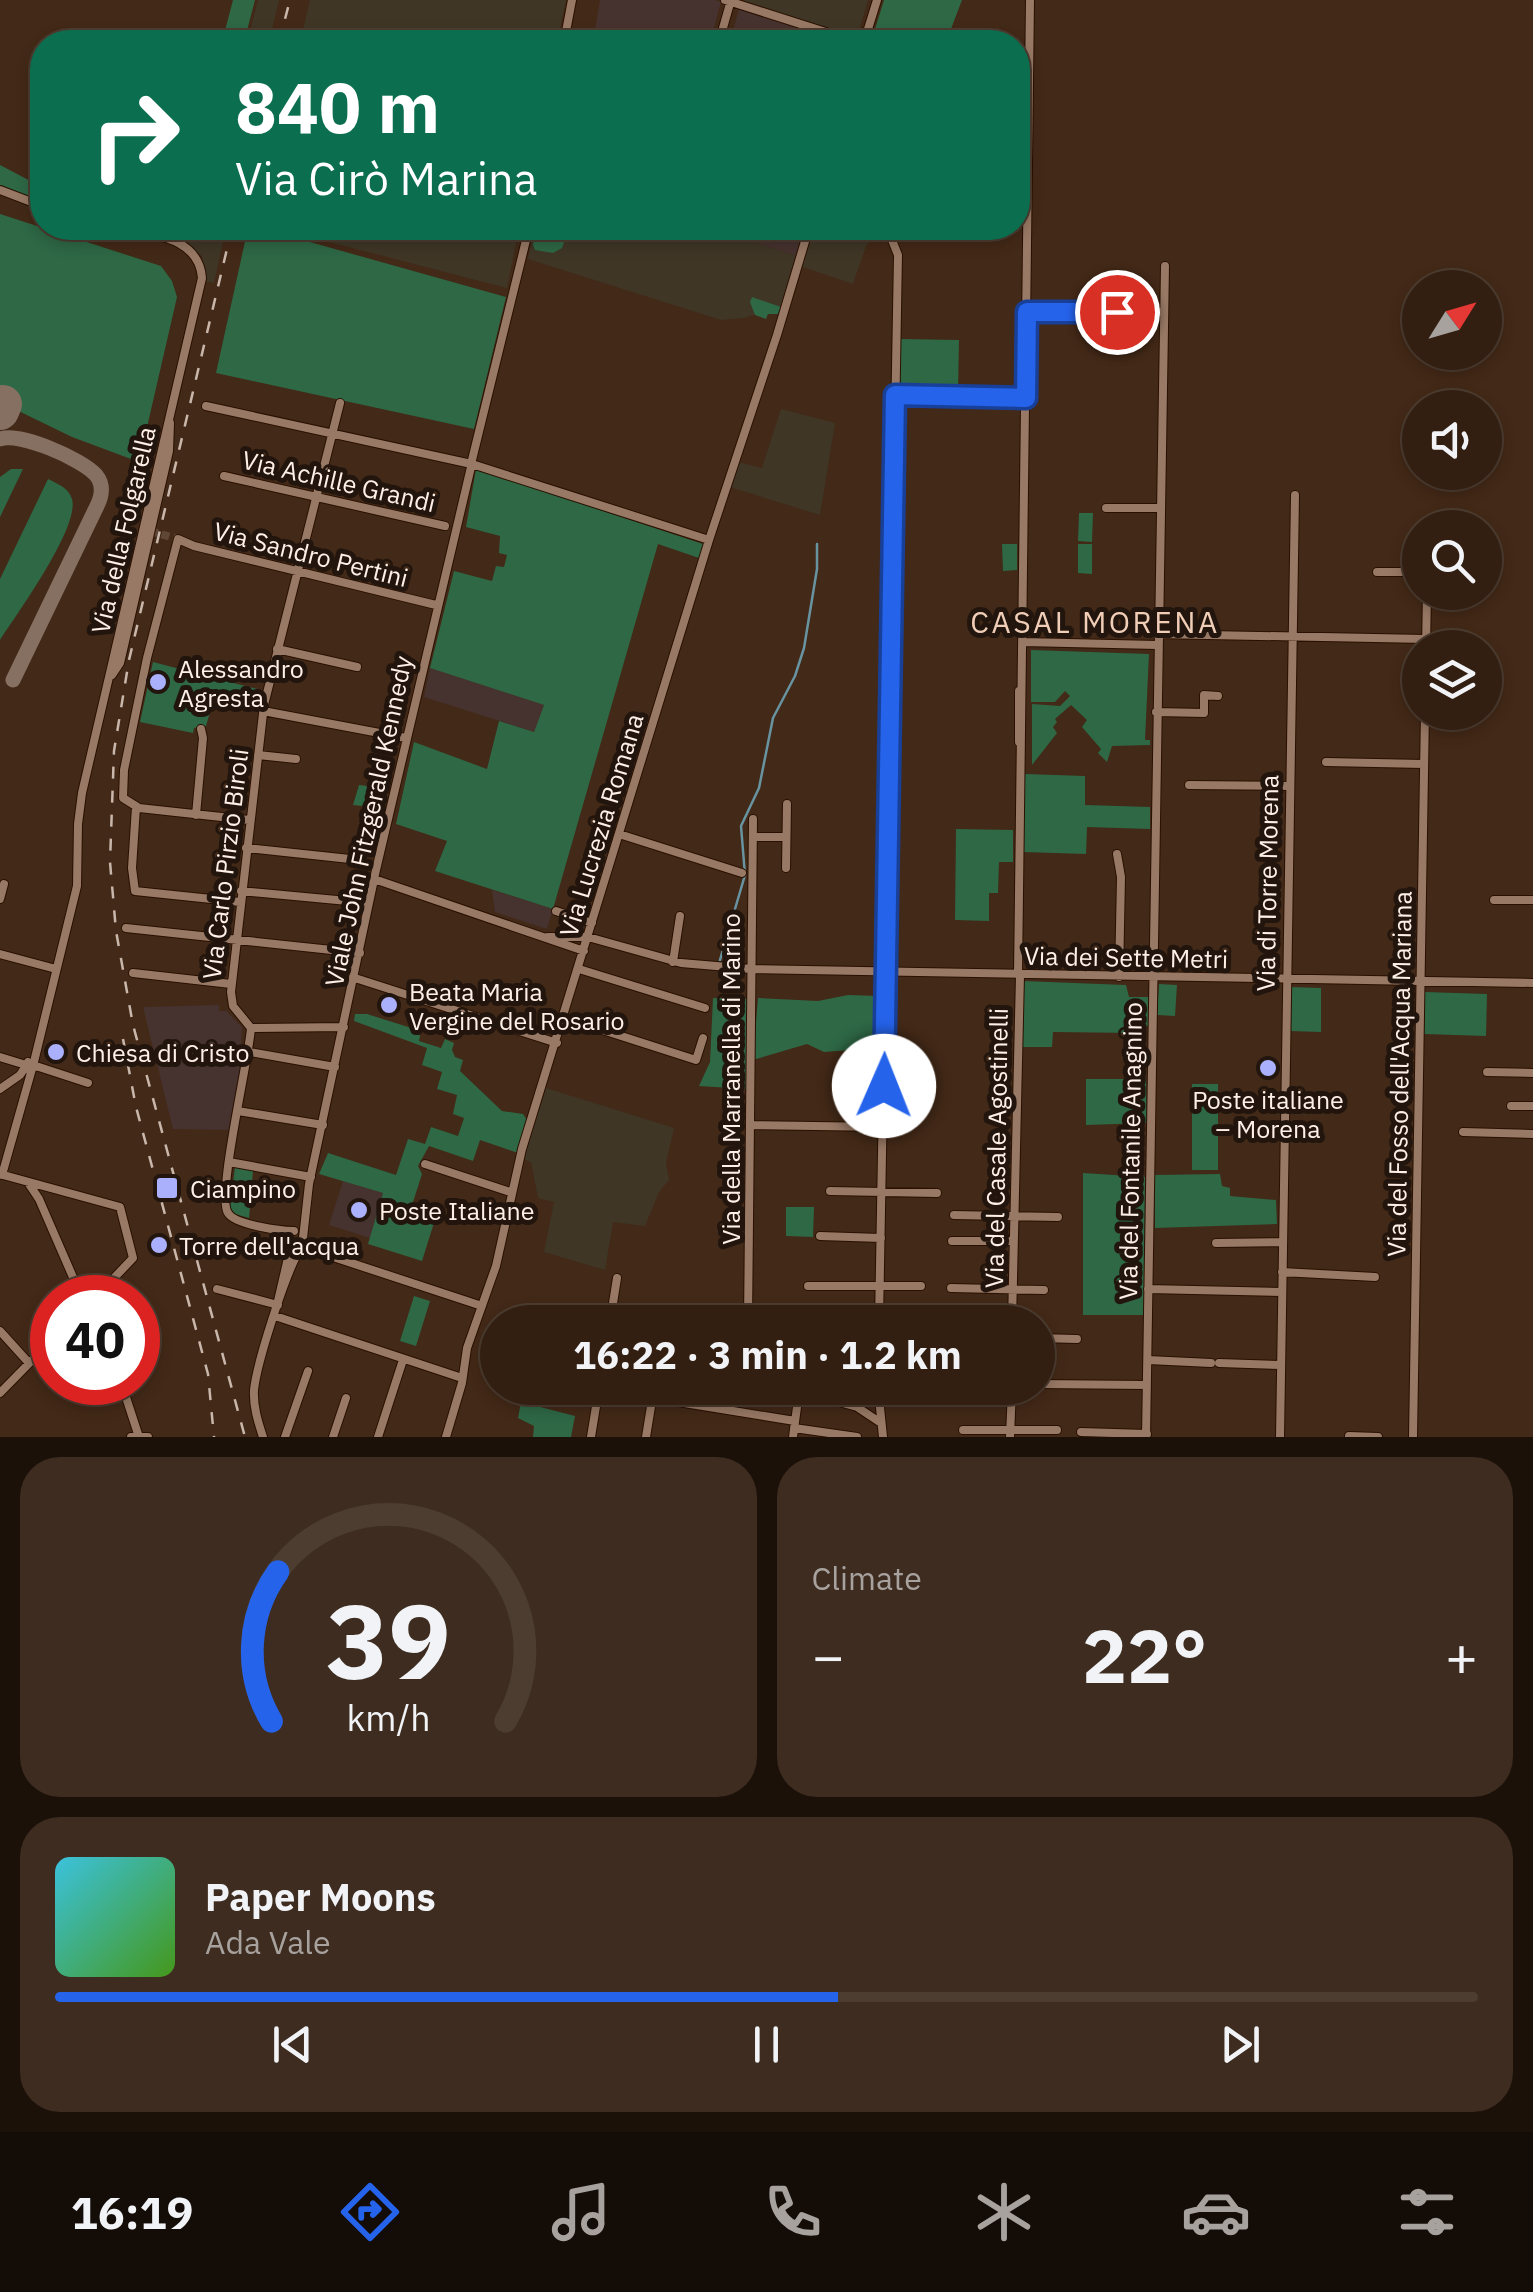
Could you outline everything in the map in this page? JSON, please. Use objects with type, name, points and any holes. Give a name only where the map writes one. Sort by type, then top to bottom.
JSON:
[{"type":"street","points":[[566,30],[572,0]]},
{"type":"street","points":[[865,30],[877,0]]},
{"type":"street","name":"Via del Casale Agostinelli","points":[[1030,0],[1030,30]]},
{"type":"street","points":[[721,30],[729,1],[822,30]]},
{"type":"street","points":[[0,190],[30,201]]},
{"type":"street","name":"Via della Folgarella","points":[[25,1081],[78,886],[81,800],[201,280],[200,266],[193,253],[182,244],[168,240]]},
{"type":"street","name":"Viale John Fitzgerald Kennedy","points":[[263,1437],[254,1390],[297,1241],[436,606],[526,240]]},
{"type":"street","name":"Via Lucrezia Romana","points":[[482,1305],[496,1266],[510,1192],[709,540],[805,240]]},
{"type":"street","points":[[879,1305],[898,251],[892,240]]},
{"type":"street","name":"Via del Casale Agostinelli","points":[[1012,1305],[1021,756],[1017,711],[1023,667],[1028,240]]},
{"type":"street","name":"Via del Fontanile Anagnino","points":[[1146,1436],[1165,266]]},
{"type":"street","points":[[1027,312],[1164,312]]},
{"type":"street","points":[[895,395],[1026,398]]},
{"type":"street","name":"Via Carlo Pirzio Biroli","points":[[297,1241],[280,1231],[235,1219],[225,1205],[251,1028],[233,1006],[231,984],[263,711],[340,403]]},
{"type":"street","points":[[206,406],[471,464],[709,540]]},
{"type":"street","name":"Via Achille Grandi","points":[[224,476],[445,526]]},
{"type":"street","name":"Via di Torre Morena","points":[[1280,1437],[1295,495]]},
{"type":"street","points":[[1106,508],[1160,508]]},
{"type":"street","name":"Via Sandro Pertini","points":[[136,807],[125,802],[122,793],[124,770],[147,658],[178,539],[436,606]]},
{"type":"street","points":[[1377,572],[1402,572]]},
{"type":"street","points":[[1157,634],[1402,642]]},
{"type":"street","points":[[1023,642],[1157,645]]},
{"type":"street","points":[[277,649],[357,667]]},
{"type":"street","points":[[1156,712],[1204,713],[1204,696],[1218,696]]},
{"type":"street","points":[[263,711],[406,738]]},
{"type":"street","points":[[196,814],[204,738],[201,728]]},
{"type":"street","name":"Via del Fosso dell'Acqua Mariana","points":[[1412,1437],[1425,730]]},
{"type":"street","points":[[258,754],[296,760]]},
{"type":"street","points":[[1326,762],[1424,764]]},
{"type":"street","points":[[1189,785],[1289,786]]},
{"type":"street","points":[[786,868],[787,804]]},
{"type":"street","points":[[240,902],[135,891],[132,868],[136,807],[249,820]]},
{"type":"street","name":"Via della Marranella di Marino","points":[[748,1305],[753,819]]},
{"type":"street","points":[[619,834],[742,873]]},
{"type":"street","points":[[753,836],[786,838]]},
{"type":"street","points":[[246,848],[350,859]]},
{"type":"street","points":[[1117,854],[1121,876],[1119,977]]},
{"type":"street","points":[[374,880],[584,950]]},
{"type":"street","points":[[0,899],[4,884]]},
{"type":"street","points":[[241,891],[370,903]]},
{"type":"street","points":[[1494,900],[1533,900]]},
{"type":"street","points":[[556,911],[592,923]]},
{"type":"street","points":[[674,962],[680,916]]},
{"type":"street","points":[[126,928],[360,953]]},
{"type":"street","name":"Via dei Sette Metri","points":[[548,937],[588,937],[674,962],[751,969],[1533,983]]},
{"type":"street","points":[[0,954],[56,969]]},
{"type":"street","points":[[579,969],[705,1008]]},
{"type":"street","points":[[133,973],[231,984]]},
{"type":"street","points":[[354,978],[557,1043]]},
{"type":"street","points":[[564,1018],[696,1060],[703,1038]]},
{"type":"street","points":[[251,1028],[344,1027]]},
{"type":"street","points":[[250,1052],[335,1066]]},
{"type":"street","points":[[3,1058],[88,1083]]},
{"type":"street","points":[[1487,1072],[1533,1073]]},
{"type":"street","points":[[0,1089],[25,1081]]},
{"type":"street","points":[[25,1081],[1,1175],[120,1207],[133,1258],[117,1275]]},
{"type":"street","points":[[1510,1106],[1533,1106]]},
{"type":"street","points":[[238,1111],[322,1124]]},
{"type":"street","points":[[750,1124],[884,1127]]},
{"type":"street","points":[[1463,1132],[1533,1134]]},
{"type":"street","points":[[229,1162],[310,1181]]},
{"type":"street","points":[[425,1164],[510,1192]]},
{"type":"street","points":[[28,1183],[40,1199],[72,1275]]},
{"type":"street","points":[[40,1199],[48,1188]]},
{"type":"street","points":[[830,1191],[937,1192]]},
{"type":"street","points":[[954,1215],[1058,1217]]},
{"type":"street","points":[[820,1236],[881,1238]]},
{"type":"street","points":[[297,1241],[316,1251],[480,1305]]},
{"type":"street","points":[[952,1241],[1012,1241]]},
{"type":"street","points":[[1216,1243],[1282,1242]]},
{"type":"street","points":[[1282,1272],[1375,1278]]},
{"type":"street","points":[[613,1305],[617,1278]]},
{"type":"street","points":[[808,1286],[921,1286]]},
{"type":"street","points":[[952,1288],[1044,1290]]},
{"type":"street","points":[[217,1289],[278,1305]]},
{"type":"street","points":[[1148,1289],[1282,1292]]},
{"type":"street","name":"Via Lucrezia Romana","points":[[446,1437],[466,1351],[480,1312]]},
{"type":"street","points":[[275,1316],[462,1378]]},
{"type":"street","points":[[0,1331],[30,1363],[0,1393]]},
{"type":"street","points":[[1055,1338],[1077,1339]]},
{"type":"street","points":[[1148,1360],[1281,1365]]},
{"type":"street","points":[[378,1437],[402,1362]]},
{"type":"street","points":[[286,1437],[308,1371]]},
{"type":"street","points":[[1055,1384],[1147,1385]]},
{"type":"street","points":[[333,1437],[346,1398]]},
{"type":"street","points":[[128,1405],[139,1437]]},
{"type":"street","points":[[591,1437],[596,1405]]},
{"type":"street","points":[[646,1437],[651,1405]]},
{"type":"street","points":[[684,1405],[794,1429],[857,1437]]},
{"type":"street","points":[[849,1405],[880,1423]]},
{"type":"street","points":[[879,1405],[883,1437]]},
{"type":"street","points":[[1010,1434],[1011,1405]]},
{"type":"street","points":[[963,1430],[1010,1434],[1057,1430]]},
{"type":"street","points":[[1081,1432],[1146,1436]]},
{"type":"street","points":[[1349,1436],[1378,1437]]},
{"type":"shaded area","points":[[258,0],[279,0],[272,30],[250,30]]},
{"type":"shaded area","points":[[310,0],[566,0],[560,30],[303,30]]},
{"type":"shaded area","points":[[600,0],[721,2],[713,30],[595,30]]},
{"type":"shaded area","points":[[742,0],[868,0],[859,30],[833,30]]},
{"type":"shaded area","points":[[739,9],[805,30],[733,30]]},
{"type":"shaded area","points":[[185,240],[223,240],[214,283],[205,281],[202,256]]},
{"type":"shaded area","points":[[321,240],[517,240],[507,288]]},
{"type":"shaded area","points":[[532,240],[746,240],[797,256],[781,306],[744,318],[721,320],[528,259]]},
{"type":"shaded area","points":[[746,240],[802,240],[797,256]]},
{"type":"shaded area","points":[[808,240],[871,240],[853,284],[800,266]]},
{"type":"shaded area","points":[[781,409],[835,423],[820,515],[730,487],[738,462],[762,468]]},
{"type":"shaded area","points":[[430,668],[544,705],[534,732],[424,697]]},
{"type":"shaded area","points":[[492,890],[553,909],[547,929],[495,912]]},
{"type":"shaded area","points":[[219,1005],[219,1011],[226,1011],[242,1027],[241,1043],[245,1049],[231,1130],[173,1129],[143,1007]]},
{"type":"shaded area","points":[[546,1088],[674,1128],[666,1163],[669,1180],[659,1192],[645,1226],[613,1222],[605,1270],[544,1252],[554,1202],[538,1198],[531,1162],[523,1159]]},
{"type":"shaded area","name":"Poste Italiane","points":[[343,1181],[383,1193],[370,1238],[329,1225]]},
{"type":"green space","points":[[233,0],[255,0],[247,30],[225,30]]},
{"type":"green space","points":[[884,0],[962,0],[951,30],[875,30]]},
{"type":"green space","points":[[0,165],[30,181],[30,198],[0,185]]},
{"type":"green space","points":[[0,214],[30,224],[30,240],[80,240],[161,266],[177,297],[139,462],[72,437],[0,402]]},
{"type":"green space","points":[[245,240],[303,240],[506,297],[474,429],[216,373]]},
{"type":"green space","points":[[534,240],[565,240],[562,248],[553,253],[535,250]]},
{"type":"green space","points":[[752,297],[781,307],[778,314],[768,314],[766,319],[755,315]]},
{"type":"green space","points":[[899,339],[959,340],[958,392],[899,391]]},
{"type":"green space","points":[[11,469],[23,469],[0,517],[0,477]]},
{"type":"green space","points":[[476,469],[703,544],[699,558],[658,544],[553,909],[435,871],[447,841],[396,824],[414,742],[487,769],[499,721],[534,732],[544,705],[430,668],[454,571],[492,581],[496,566],[504,567],[507,555],[499,553],[500,536],[466,527]]},
{"type":"green space","points":[[48,479],[63,487],[72,499],[67,529],[0,640],[0,579]]},
{"type":"green space","points":[[1079,513],[1093,513],[1092,542],[1078,541]]},
{"type":"green space","points":[[1002,544],[1017,544],[1017,570],[1003,571]]},
{"type":"green space","points":[[1078,544],[1092,544],[1092,574],[1078,573]]},
{"type":"green space","points":[[1031,650],[1149,654],[1145,740],[1150,740],[1150,745],[1112,746],[1107,762],[1082,727],[1087,720],[1071,705],[1055,719],[1053,727],[1057,733],[1032,765],[1032,704],[1060,706],[1070,696],[1065,691],[1055,702],[1031,702]]},
{"type":"green space","points":[[153,662],[257,689],[254,703],[215,695],[206,726],[194,728],[193,733],[140,722]]},
{"type":"green space","points":[[1025,774],[1085,776],[1085,805],[1150,807],[1150,829],[1087,827],[1086,854],[1023,852]]},
{"type":"green space","points":[[359,785],[385,788],[381,808],[353,805]]},
{"type":"green space","points":[[956,829],[1013,830],[1013,862],[999,862],[998,893],[989,893],[989,921],[955,920]]},
{"type":"green space","points":[[1023,981],[1126,985],[1129,997],[1150,997],[1150,1026],[1137,1026],[1135,1033],[1053,1032],[1052,1047],[1021,1047]]},
{"type":"green space","points":[[1159,984],[1177,985],[1175,1016],[1157,1015]]},
{"type":"green space","points":[[1290,987],[1321,988],[1321,1032],[1289,1031]]},
{"type":"green space","points":[[1425,992],[1487,994],[1486,1036],[1424,1034]]},
{"type":"green space","points":[[848,995],[879,996],[878,1048],[824,1052],[807,1044],[753,1060],[758,998],[818,1001]]},
{"type":"green space","points":[[713,998],[749,999],[747,1089],[699,1086],[710,1062]]},
{"type":"green space","points":[[355,1014],[421,1031],[419,1041],[441,1048],[445,1039],[454,1043],[455,1057],[463,1060],[460,1071],[502,1111],[523,1114],[527,1120],[518,1153],[480,1140],[473,1161],[429,1146],[418,1166],[422,1174],[413,1202],[438,1210],[422,1261],[368,1244],[383,1193],[319,1174],[328,1153],[396,1175],[408,1139],[425,1144],[431,1127],[458,1136],[464,1118],[453,1114],[457,1095],[437,1089],[442,1072],[422,1065],[427,1048],[354,1021]]},
{"type":"green space","points":[[1086,1079],[1146,1079],[1147,1123],[1086,1125]]},
{"type":"green space","points":[[1192,1084],[1218,1084],[1218,1170],[1192,1170]]},
{"type":"green space","points":[[235,1167],[253,1171],[249,1218],[230,1208]]},
{"type":"green space","points":[[1083,1173],[1145,1177],[1144,1315],[1083,1315]]},
{"type":"green space","points":[[1220,1174],[1222,1186],[1230,1188],[1230,1196],[1276,1200],[1277,1224],[1155,1228],[1154,1175]]},
{"type":"green space","points":[[786,1207],[814,1207],[813,1237],[786,1236]]},
{"type":"green space","points":[[414,1296],[430,1301],[416,1346],[400,1341]]},
{"type":"green space","points":[[520,1405],[575,1416],[571,1437],[533,1437],[534,1426],[518,1418]]},
{"type":"waterway","points":[[720,960],[745,875],[741,826],[759,788],[773,718],[795,676],[804,648],[817,569],[817,544]]},
{"type":"taxiway","points":[[0,439],[21,439],[65,455],[96,475],[101,491],[13,680]]},
{"type":"runway","points":[[0,411],[3,404]]},
{"type":"tunnel","points":[[150,531],[178,539]]},
{"type":"railway","points":[[282,30],[290,0]]},
{"type":"railway","points":[[229,240],[129,660],[114,751],[110,862],[116,931],[133,1025],[245,1437]]},
{"type":"railway","points":[[123,1039],[136,1107],[208,1374],[214,1437]]},
{"type":"place","name":"Alessandro Agresta","points":[[158,682]]},
{"type":"place","name":"Beata Maria Vergine del Rosario","points":[[389,1005]]},
{"type":"place","name":"Chiesa di Cristo","points":[[56,1052]]},
{"type":"place","name":"Poste italiane – Morena","points":[[1268,1068]]},
{"type":"place","name":"Ciampino","points":[[167,1188]]},
{"type":"place","name":"Poste Italiane","points":[[359,1210]]},
{"type":"place","name":"Torre dell'acqua","points":[[159,1245]]},
{"type":"district","name":"CASAL MORENA","points":[[1095,621]]},
{"type":"route","points":[[884,1086],[895,395],[1026,398],[1027,312],[1117,312]]}]
